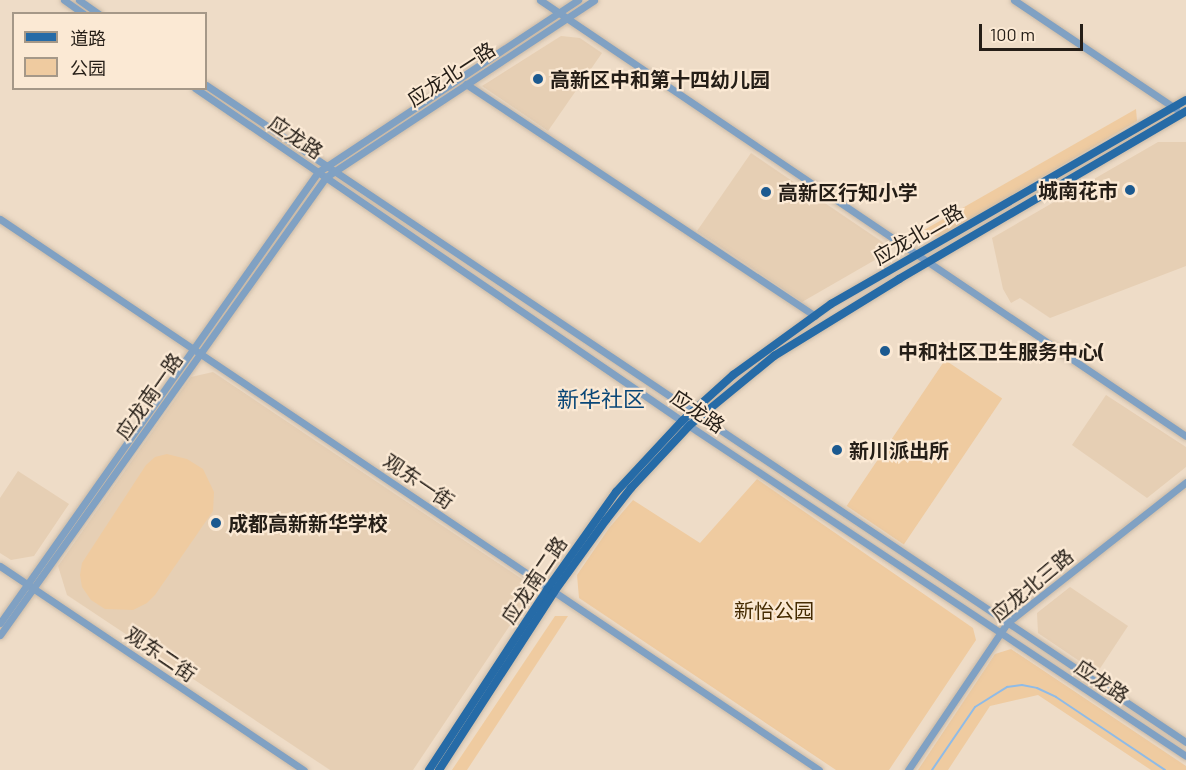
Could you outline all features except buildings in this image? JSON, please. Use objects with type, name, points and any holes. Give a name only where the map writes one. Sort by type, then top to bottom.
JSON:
[{"type":"main road","name":"应龙北二路","points":[[686,423],[700,417],[774,356],[1182,112],[1186,100]]},
{"type":"main road","name":"应龙北二路","points":[[686,423],[691,412],[733,375],[815,316],[916,253],[1182,112]]},
{"type":"main road","name":"应龙南二路","points":[[429,770],[616,492],[686,423]]},
{"type":"main road","name":"应龙南二路","points":[[438,770],[551,590]]},
{"type":"street","points":[[64,0],[81,12]]},
{"type":"street","points":[[79,0],[96,12]]},
{"type":"street","points":[[540,0],[1186,436]]},
{"type":"street","name":"应龙北一路","points":[[318,172],[578,0]]},
{"type":"street","name":"应龙北一路","points":[[326,177],[594,0]]},
{"type":"street","points":[[1014,0],[1182,112]]},
{"type":"street","points":[[466,84],[815,316]]},
{"type":"street","name":"应龙路","points":[[207,86],[1186,742]]},
{"type":"street","name":"应龙路","points":[[198,90],[686,423],[1186,756]]},
{"type":"street","name":"应龙南一路","points":[[0,635],[30,586],[196,352],[318,172]]},
{"type":"street","name":"应龙南一路","points":[[196,352],[326,177]]},
{"type":"street","name":"观东一街","points":[[0,219],[819,770]]},
{"type":"street","name":"应龙北三路","points":[[909,770],[1007,623],[1186,482]]},
{"type":"street","name":"观东二街","points":[[0,566],[304,770]]},
{"type":"street","name":"应龙南一路","points":[[0,622],[30,586]]},
{"type":"shaded area","name":"高新区中和第十四幼儿园","points":[[561,36],[580,38],[602,53],[548,131],[482,86]]},
{"type":"shaded area","name":"城南花市","points":[[1158,142],[1186,142],[1186,266],[1050,318],[1020,298],[1011,303],[1003,289],[992,238]]},
{"type":"shaded area","name":"高新区行知小学","points":[[751,153],[884,243],[887,253],[802,302],[697,231]]},
{"type":"shaded area","points":[[213,372],[525,581],[529,597],[413,770],[330,770],[67,595],[58,566],[191,377]]},
{"type":"shaded area","points":[[1106,395],[1186,447],[1186,467],[1147,498],[1072,445]]},
{"type":"shaded area","points":[[18,471],[69,504],[34,556],[11,560],[0,553],[0,498]]},
{"type":"shaded area","points":[[1070,587],[1128,626],[1097,673],[1038,633],[1037,613]]},
{"type":"green space","points":[[1136,109],[1137,121],[941,237],[917,234]]},
{"type":"green space","points":[[945,360],[1002,399],[904,544],[847,506]]},
{"type":"green space","points":[[167,454],[187,459],[203,469],[214,492],[213,511],[155,595],[147,603],[133,610],[105,609],[91,600],[82,587],[80,575],[82,563],[146,465],[155,457]]},
{"type":"green space","name":"新怡公园","points":[[757,479],[973,628],[976,640],[889,770],[836,770],[579,598],[577,575],[609,528],[633,500],[700,543]]},
{"type":"green space","points":[[555,616],[568,616],[467,770],[452,770]]},
{"type":"green space","points":[[1011,649],[1186,766],[1186,770],[1151,770],[1038,695],[990,706],[948,770],[918,770],[995,654]]},
{"type":"waterway","points":[[932,770],[975,707],[1007,687],[1022,685],[1037,688],[1056,697],[1165,770]]},
{"type":"place","name":"高新区中和第十四幼儿园","points":[[538,79]]},
{"type":"place","name":"城南花市","points":[[1130,190]]},
{"type":"place","name":"高新区行知小学","points":[[766,192]]},
{"type":"place","name":"中和社区卫生服务中心(","points":[[885,351]]},
{"type":"place","name":"新川派出所","points":[[837,450]]},
{"type":"place","name":"成都高新新华学校","points":[[216,523]]},
{"type":"district","name":"新华社区","points":[[601,399]]}]
